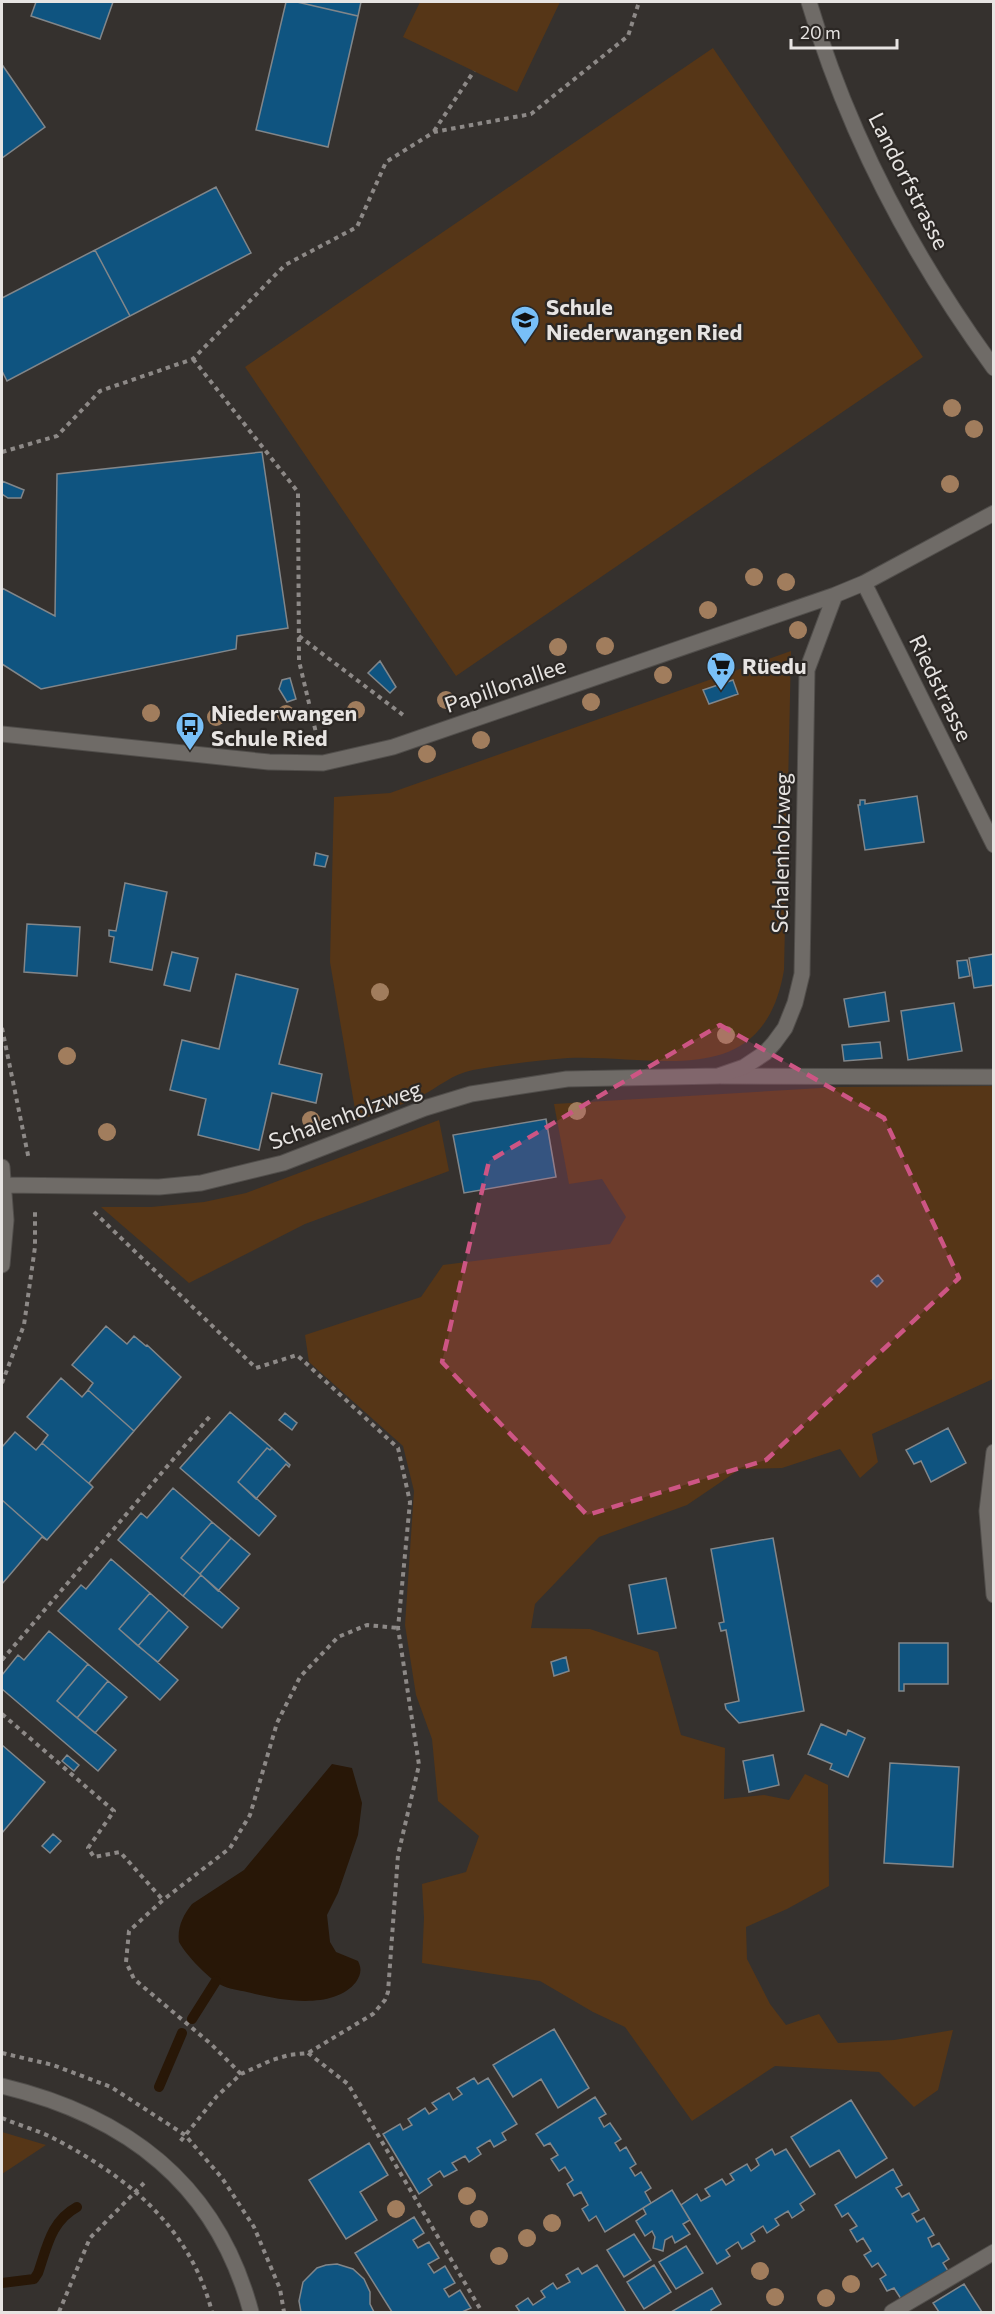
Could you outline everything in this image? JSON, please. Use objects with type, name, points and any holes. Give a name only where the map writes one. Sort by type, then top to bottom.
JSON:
[{"type":"street","name":"Landorfstrasse","points":[[809,2],[822,46],[885,191],[944,297],[993,368]]},
{"type":"street","name":"Papillonallee","points":[[2,734],[269,762],[323,763],[393,747],[835,595],[864,583],[993,513]]},
{"type":"street","name":"Riedstrasse","points":[[864,583],[993,845]]},
{"type":"street","name":"Schalenholzweg","points":[[718,1076],[744,1067],[765,1053],[785,1028],[795,1003],[802,974],[807,670],[835,595]]},
{"type":"street","name":"Schalenholzweg","points":[[4,1185],[159,1187],[201,1183],[283,1163],[447,1101],[471,1094],[537,1082],[593,1077],[993,1077]]},
{"type":"street","points":[[2,1167],[6,1220],[2,1265]]},
{"type":"street","points":[[993,1452],[987,1510],[993,1595]]},
{"type":"street","points":[[2,2086],[50,2100],[95,2118],[162,2163],[185,2185],[208,2215],[237,2271],[251,2313]]},
{"type":"street","points":[[892,2313],[993,2252]]},
{"type":"path","points":[[2,452],[57,436],[100,391],[193,359],[285,265],[357,226],[386,162],[434,132],[531,114],[628,36],[639,2]]},
{"type":"path","points":[[434,132],[474,71]]},
{"type":"path","points":[[193,359],[298,492],[299,661],[323,763]]},
{"type":"path","points":[[298,636],[429,735]]},
{"type":"path","points":[[2,1028],[34,1187],[35,1247],[24,1325],[2,1383]]},
{"type":"path","points":[[75,1185],[85,1203],[256,1368],[297,1355],[398,1448],[410,1502],[398,1628],[419,1765],[398,1855],[388,1992],[385,2000],[373,2014],[308,2053],[272,2060],[241,2074],[217,2096],[162,2163]]},
{"type":"path","points":[[2,1660],[211,1415]]},
{"type":"path","points":[[241,2074],[212,2044],[134,1979],[126,1962],[129,1931],[163,1900],[230,1848],[250,1815],[277,1723],[300,1677],[338,1636],[367,1625],[398,1628]]},
{"type":"path","points":[[2,1714],[114,1811],[88,1848],[94,1857],[120,1852],[163,1900]]},
{"type":"path","points":[[308,2053],[348,2084],[482,2313]]},
{"type":"path","points":[[2,2118],[51,2137],[98,2164],[136,2191],[162,2217],[189,2255],[212,2313]]},
{"type":"path","points":[[59,2313],[90,2238],[136,2191]]},
{"type":"highlighted area","points":[[720,1025],[884,1118],[959,1278],[766,1460],[587,1515],[442,1362],[489,1161]]},
{"type":"shaded area","points":[[420,2],[560,2],[517,92],[403,37]]},
{"type":"shaded area","points":[[713,48],[923,357],[456,676],[245,367]]},
{"type":"shaded area","points":[[791,651],[784,970],[772,1009],[754,1036],[730,1051],[701,1059],[669,1061],[568,1058],[473,1070],[452,1078],[413,1100],[357,1121],[330,962],[334,797],[390,793]]},
{"type":"shaded area","points":[[993,1086],[993,1379],[872,1434],[878,1462],[860,1478],[840,1449],[782,1468],[740,1469],[687,1505],[599,1537],[535,1604],[531,1628],[590,1629],[658,1652],[681,1735],[725,1748],[724,1799],[764,1795],[789,1800],[805,1774],[828,1785],[829,1886],[787,1909],[746,1927],[747,1959],[770,2004],[786,2025],[819,2014],[838,2043],[894,2040],[953,2030],[938,2090],[914,2107],[879,2072],[775,2066],[692,2121],[625,2027],[593,2012],[540,1981],[422,1963],[424,1918],[422,1884],[466,1872],[479,1836],[438,1801],[432,1739],[416,1695],[405,1625],[414,1491],[403,1446],[309,1362],[305,1335],[421,1297],[443,1265],[610,1244],[626,1217],[602,1179],[569,1184],[554,1104],[838,1087]]},
{"type":"shaded area","points":[[439,1120],[449,1171],[305,1224],[189,1283],[101,1207],[151,1207],[204,1202],[246,1193]]},
{"type":"shaded area","points":[[332,1764],[352,1768],[362,1803],[358,1835],[338,1893],[327,1915],[330,1942],[336,1952],[358,1961],[360,1974],[358,1979],[346,1991],[334,1997],[305,2001],[274,1998],[221,1985],[198,1966],[179,1942],[183,1917],[192,1904],[244,1870]]},
{"type":"shaded area","points":[[2,2132],[46,2145],[2,2174]]},
{"type":"building","points":[[36,2],[113,2],[100,39],[31,16]]},
{"type":"building","points":[[286,2],[297,2],[358,16],[328,147],[256,130]]},
{"type":"building","points":[[297,2],[361,2],[358,16]]},
{"type":"building","points":[[2,67],[45,127],[2,158]]},
{"type":"building","points":[[216,187],[251,253],[130,316],[95,250]]},
{"type":"building","points":[[95,250],[130,316],[7,381],[2,371],[2,298]]},
{"type":"building","points":[[262,452],[288,628],[237,636],[236,649],[41,689],[2,664],[2,588],[55,616],[57,474]]},
{"type":"building","points":[[2,481],[24,490],[21,498],[8,498],[2,494]]},
{"type":"building","points":[[380,661],[396,687],[390,693],[368,673]]},
{"type":"building","points":[[290,678],[296,699],[287,702],[279,689],[282,680]]},
{"type":"building","points":[[733,680],[738,694],[709,704],[703,690]]},
{"type":"building","points":[[917,796],[924,842],[865,850],[858,805],[860,805],[860,800],[865,800],[865,804]]},
{"type":"building","points":[[316,853],[328,856],[325,867],[314,865]]},
{"type":"building","points":[[125,883],[167,892],[152,970],[110,962],[114,937],[109,936],[109,930],[116,931]]},
{"type":"building","points":[[27,924],[80,927],[77,976],[24,972]]},
{"type":"building","points":[[172,952],[198,958],[190,991],[164,985]]},
{"type":"building","points":[[994,954],[994,985],[974,988],[969,958]]},
{"type":"building","points":[[967,960],[970,976],[959,978],[957,961]]},
{"type":"building","points":[[236,974],[298,989],[279,1064],[322,1074],[316,1103],[272,1093],[259,1150],[198,1135],[206,1099],[170,1090],[182,1040],[219,1049]]},
{"type":"building","points":[[885,992],[889,1021],[849,1027],[844,999]]},
{"type":"building","points":[[954,1003],[962,1051],[908,1060],[901,1011]]},
{"type":"building","points":[[880,1042],[882,1058],[844,1061],[842,1045]]},
{"type":"building","points":[[546,1119],[556,1177],[464,1193],[453,1135]]},
{"type":"building","points":[[878,1275],[883,1281],[877,1287],[871,1281]]},
{"type":"building","points":[[106,1326],[127,1344],[134,1336],[181,1377],[134,1431],[88,1390],[93,1383],[72,1365]]},
{"type":"building","points":[[61,1378],[82,1397],[88,1390],[134,1431],[89,1483],[93,1487],[42,1443],[48,1435],[27,1417]]},
{"type":"building","points":[[230,1412],[272,1448],[270,1450],[267,1448],[238,1482],[276,1516],[259,1536],[180,1468]]},
{"type":"building","points":[[285,1413],[297,1423],[292,1430],[279,1420]]},
{"type":"building","points":[[948,1428],[966,1463],[931,1482],[921,1461],[914,1464],[906,1450]]},
{"type":"building","points":[[15,1432],[36,1450],[42,1443],[93,1487],[47,1540],[2,1500],[2,1447]]},
{"type":"building","points":[[267,1448],[270,1450],[272,1448],[290,1465],[289,1467],[286,1464],[256,1499],[238,1482]]},
{"type":"building","points":[[173,1488],[212,1522],[181,1558],[201,1575],[183,1596],[118,1540],[141,1513],[147,1518]]},
{"type":"building","points":[[2,1500],[47,1540],[42,1537],[2,1584]]},
{"type":"building","points":[[212,1522],[231,1538],[200,1574],[181,1558]]},
{"type":"building","points":[[231,1538],[250,1554],[218,1591],[200,1574]]},
{"type":"building","points":[[773,1538],[804,1711],[739,1723],[726,1709],[725,1704],[739,1701],[726,1630],[721,1631],[719,1623],[724,1622],[711,1549]]},
{"type":"building","points":[[111,1559],[150,1593],[119,1629],[178,1680],[160,1700],[58,1611],[81,1585],[86,1589]]},
{"type":"building","points":[[201,1575],[239,1608],[222,1628],[183,1596]]},
{"type":"building","points":[[666,1578],[676,1628],[638,1634],[629,1585]]},
{"type":"building","points":[[150,1593],[169,1610],[138,1646],[119,1629]]},
{"type":"building","points":[[169,1610],[188,1627],[158,1662],[138,1646]]},
{"type":"building","points":[[49,1631],[88,1664],[57,1701],[116,1750],[98,1771],[2,1689],[2,1675],[18,1655],[24,1660]]},
{"type":"building","points":[[899,1643],[948,1643],[948,1684],[904,1684],[904,1691],[899,1691]]},
{"type":"building","points":[[566,1657],[569,1671],[554,1676],[551,1662]]},
{"type":"building","points":[[88,1664],[108,1681],[77,1718],[57,1701]]},
{"type":"building","points":[[108,1681],[127,1697],[95,1733],[77,1718]]},
{"type":"building","points":[[821,1724],[846,1735],[848,1730],[865,1738],[848,1777],[830,1769],[832,1764],[808,1754]]},
{"type":"building","points":[[2,1745],[45,1782],[2,1833]]},
{"type":"building","points":[[67,1755],[79,1765],[74,1771],[62,1761]]},
{"type":"building","points":[[773,1755],[779,1785],[749,1792],[743,1761]]},
{"type":"building","points":[[890,1763],[959,1767],[953,1867],[884,1863]]},
{"type":"building","points":[[53,1834],[61,1841],[50,1853],[42,1846]]},
{"type":"building","points":[[554,2029],[589,2088],[558,2108],[541,2079],[513,2097],[493,2065]]},
{"type":"building","points":[[474,2078],[478,2084],[488,2078],[517,2124],[502,2133],[506,2140],[494,2147],[490,2140],[477,2148],[481,2154],[469,2162],[465,2156],[452,2163],[457,2170],[444,2177],[440,2171],[428,2179],[432,2185],[419,2194],[383,2134],[400,2124],[403,2130],[412,2125],[408,2119],[425,2108],[429,2114],[437,2109],[432,2103],[449,2093],[453,2100],[462,2094],[457,2088]]},
{"type":"building","points":[[595,2097],[606,2114],[599,2118],[604,2127],[610,2123],[621,2139],[615,2143],[620,2151],[626,2147],[636,2164],[630,2168],[635,2176],[641,2172],[651,2188],[645,2192],[651,2203],[605,2232],[596,2216],[589,2221],[582,2209],[588,2205],[581,2192],[574,2196],[567,2184],[573,2180],[565,2167],[559,2171],[551,2159],[558,2155],[550,2143],[544,2146],[536,2134]]},
{"type":"building","points":[[851,2100],[887,2158],[856,2178],[839,2150],[810,2167],[791,2137]]},
{"type":"building","points":[[369,2143],[388,2175],[360,2192],[377,2220],[346,2239],[309,2180]]},
{"type":"building","points":[[772,2149],[775,2155],[786,2149],[815,2194],[800,2204],[804,2210],[792,2218],[788,2211],[775,2219],[779,2225],[767,2233],[763,2226],[751,2234],[755,2241],[742,2249],[738,2242],[726,2250],[730,2256],[717,2264],[681,2205],[697,2194],[701,2201],[710,2196],[705,2189],[722,2179],[726,2185],[734,2180],[730,2174],[747,2164],[751,2171],[759,2165],[756,2159]]},
{"type":"building","points":[[893,2169],[902,2185],[896,2188],[902,2197],[909,2193],[919,2210],[912,2214],[917,2222],[924,2218],[934,2235],[928,2238],[932,2247],[939,2243],[949,2259],[943,2263],[950,2274],[903,2302],[894,2288],[887,2291],[880,2279],[886,2275],[878,2263],[872,2267],[864,2255],[871,2251],[863,2238],[857,2242],[850,2230],[857,2226],[848,2213],[842,2217],[835,2205]]},
{"type":"building","points":[[672,2190],[690,2220],[683,2224],[690,2234],[675,2243],[672,2236],[665,2240],[663,2251],[653,2248],[655,2237],[652,2231],[645,2236],[636,2221],[646,2214],[643,2208]]},
{"type":"building","points":[[414,2217],[424,2233],[413,2240],[418,2248],[429,2242],[439,2258],[428,2264],[434,2273],[445,2266],[455,2283],[444,2289],[449,2297],[460,2290],[471,2308],[462,2312],[392,2312],[355,2253]]},
{"type":"building","points":[[634,2234],[651,2260],[624,2277],[607,2250]]},
{"type":"building","points":[[686,2246],[703,2273],[676,2289],[659,2262]]},
{"type":"building","points":[[337,2264],[353,2269],[364,2279],[370,2292],[370,2304],[374,2312],[301,2312],[299,2301],[303,2282],[317,2268]]},
{"type":"building","points":[[597,2265],[626,2312],[520,2312],[516,2306],[528,2298],[533,2305],[545,2297],[541,2291],[553,2283],[557,2289],[570,2282],[566,2275],[578,2268],[582,2274]]},
{"type":"building","points":[[654,2265],[671,2292],[644,2309],[627,2282]]},
{"type":"building","points":[[964,2284],[982,2312],[939,2312],[933,2303]]},
{"type":"building","points":[[712,2288],[721,2304],[711,2310],[712,2312],[671,2312]]},
{"type":"waterway","points":[[192,2019],[216,1981]]},
{"type":"waterway","points":[[159,2087],[182,2033]]},
{"type":"waterway","points":[[2,2283],[34,2279],[56,2227],[68,2213],[77,2207]]},
{"type":"place","name":"Schule Niederwangen Ried","points":[[525,346]]},
{"type":"place","name":"Rüedu","points":[[721,692]]},
{"type":"place","name":"Niederwangen Schule Ried","points":[[190,752]]}]
